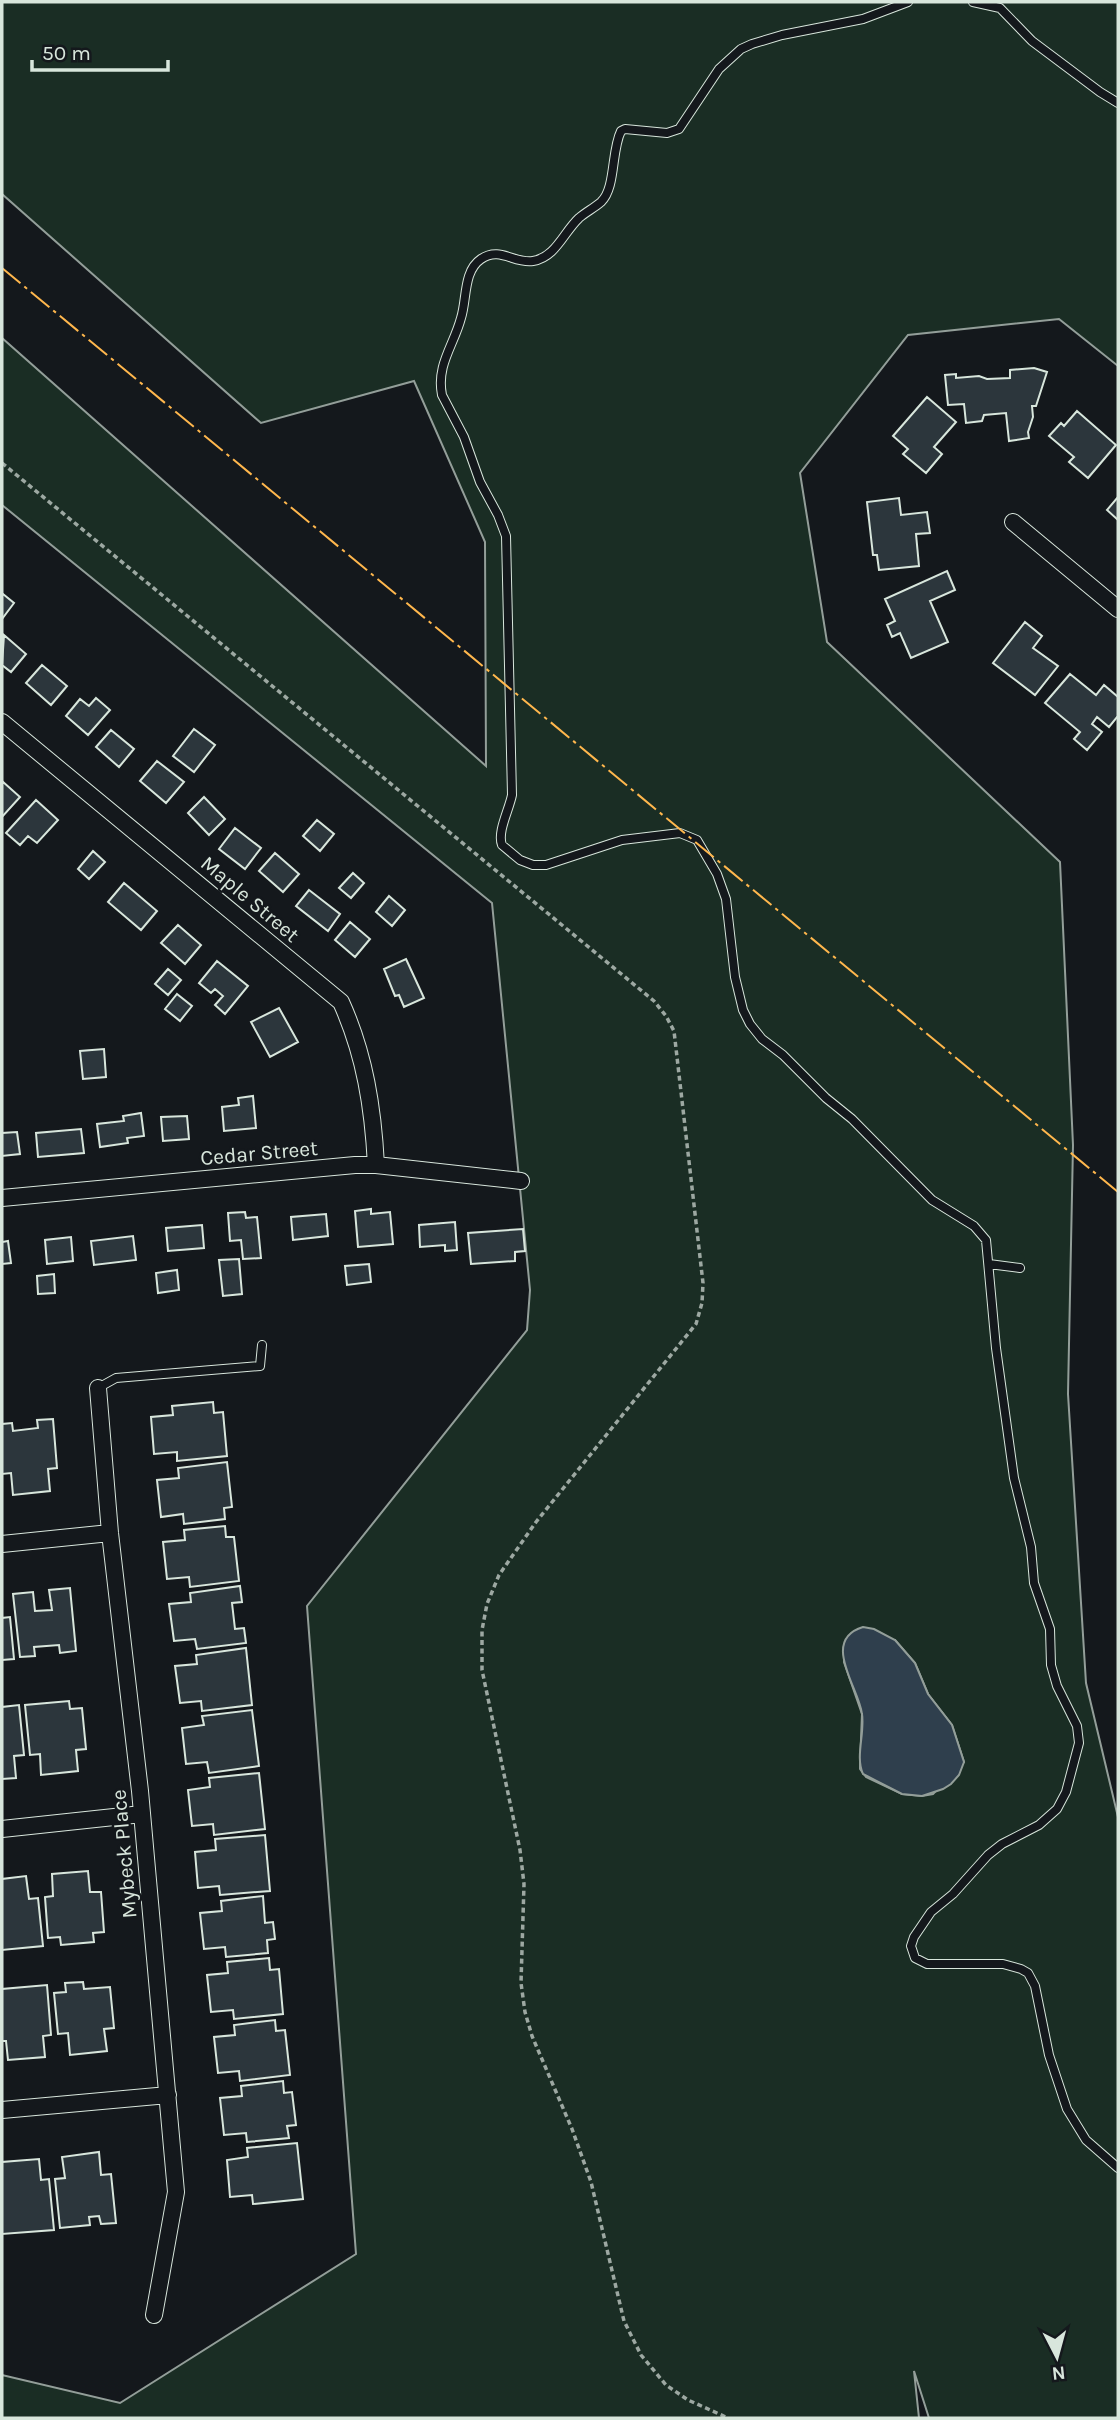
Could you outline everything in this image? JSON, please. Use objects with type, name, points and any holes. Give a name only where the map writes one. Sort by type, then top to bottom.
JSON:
[{"type":"street","points":[[1013,522],[1118,609]]},
{"type":"street","name":"Maple Street","points":[[2,722],[341,1002],[356,1035],[367,1079],[374,1118],[376,1165]]},
{"type":"street","name":"Cedar Street","points":[[2,1198],[355,1165],[521,1181]]},
{"type":"street","name":"Mybeck Place","points":[[98,1388],[110,1533],[142,1814],[176,2192],[154,2315]]},
{"type":"street","points":[[2,1544],[110,1533]]},
{"type":"street","points":[[2,1829],[142,1814]]},
{"type":"street","points":[[2,2110],[168,2095]]},
{"type":"lane","points":[[908,2],[877,15],[766,38],[741,49],[728,59],[710,80],[679,129],[667,133],[625,129],[619,135],[605,197],[580,218],[550,254],[523,261],[498,254],[482,258],[476,263],[468,282],[459,324],[441,368],[442,395],[464,437],[480,482],[506,536],[512,794],[500,839],[508,852],[533,865],[546,865],[622,840],[671,833],[688,835],[696,841],[717,874],[726,899],[735,977],[743,1010],[750,1024],[762,1039],[852,1119],[932,1200],[982,1232],[986,1240],[996,1348],[1014,1478],[1031,1547],[1034,1583],[1050,1629],[1051,1665],[1057,1686],[1077,1726],[1079,1743],[1066,1792],[1057,1809],[1039,1825],[1002,1844],[988,1855],[953,1894],[925,1919],[914,1937],[912,1953],[915,1958],[927,1964],[1003,1964],[1028,1973],[1035,1986],[1048,2055],[1067,2109],[1087,2140],[1118,2168]]},
{"type":"lane","points":[[973,2],[1000,8],[1032,41],[1118,103]]},
{"type":"lane","points":[[989,1264],[1020,1268]]},
{"type":"lane","points":[[98,1388],[106,1381],[116,1378],[260,1366],[262,1345]]},
{"type":"path","points":[[2,463],[654,1001],[674,1031],[703,1283],[702,1303],[696,1324],[536,1522],[499,1575],[487,1604],[482,1670],[520,1850],[524,1884],[521,1983],[525,2012],[532,2036],[572,2129],[591,2182],[624,2321],[641,2355],[666,2385],[688,2400],[728,2418]]},
{"type":"green space","points":[[2,2],[1118,2],[1118,366],[1059,319],[908,335],[800,473],[827,642],[1060,862],[1073,1145],[1068,1394],[1086,1683],[1118,1817],[1118,2418],[929,2418],[914,2371],[919,2418],[2,2418],[2,2375],[120,2403],[356,2254],[307,1606],[527,1330],[530,1290],[492,903],[2,505],[2,338],[486,766],[485,542],[414,381],[261,423],[2,194]],"holes":[[[895,1640],[915,1663],[928,1694],[952,1725],[964,1762],[933,1794],[922,1796],[902,1794],[866,1777],[860,1769],[862,1714],[844,1662],[845,1644]]]},
{"type":"water","points":[[863,1627],[874,1629],[895,1640],[915,1663],[928,1694],[952,1725],[964,1762],[959,1775],[943,1789],[922,1796],[902,1794],[863,1774],[860,1760],[862,1714],[843,1653],[844,1642],[850,1633]]},
{"type":"building","points":[[1034,368],[1047,372],[1036,406],[1032,406],[1029,438],[1009,441],[1006,413],[984,415],[982,421],[966,423],[964,404],[948,405],[945,375],[956,374],[956,378],[1010,378],[1010,370]]},
{"type":"building","points":[[927,397],[956,422],[934,447],[942,454],[926,473],[903,454],[908,449],[893,436]]},
{"type":"building","points":[[1077,411],[1116,445],[1088,478],[1069,462],[1074,457],[1049,436],[1061,423],[1064,426]]},
{"type":"building","points":[[1118,497],[1118,520],[1107,510]]},
{"type":"building","points":[[899,498],[901,515],[927,512],[930,533],[916,534],[919,566],[879,570],[877,555],[873,555],[867,502]]},
{"type":"building","points":[[947,571],[955,590],[930,601],[948,642],[911,658],[900,633],[892,637],[887,625],[895,621],[885,599]]},
{"type":"building","points":[[3,594],[14,603],[2,619],[2,596]]},
{"type":"building","points":[[1025,622],[1042,636],[1033,648],[1058,666],[1035,695],[993,663]]},
{"type":"building","points":[[4,635],[26,654],[11,672],[2,665]]},
{"type":"building","points":[[42,665],[67,686],[51,705],[26,683]]},
{"type":"building","points":[[1070,674],[1096,695],[1104,685],[1118,697],[1118,716],[1109,727],[1097,717],[1092,724],[1102,732],[1087,750],[1074,739],[1080,732],[1045,703]]},
{"type":"building","points":[[96,698],[110,710],[88,735],[66,716],[80,699],[89,706]]},
{"type":"building","points":[[194,729],[215,745],[194,772],[173,756]]},
{"type":"building","points":[[111,730],[134,749],[119,767],[96,747]]},
{"type":"building","points":[[157,761],[184,782],[166,803],[140,781]]},
{"type":"building","points":[[2,781],[20,797],[2,817]]},
{"type":"building","points":[[204,797],[225,819],[209,835],[188,813]]},
{"type":"building","points":[[36,800],[58,820],[37,843],[28,836],[20,845],[6,833]]},
{"type":"building","points":[[317,820],[334,834],[320,851],[303,836]]},
{"type":"building","points":[[235,828],[261,848],[245,869],[219,849]]},
{"type":"building","points":[[93,851],[105,862],[89,879],[78,869]]},
{"type":"building","points":[[275,853],[299,874],[283,892],[259,871]]},
{"type":"building","points":[[353,873],[364,883],[351,898],[339,888]]},
{"type":"building","points":[[124,883],[157,911],[141,930],[108,902]]},
{"type":"building","points":[[309,890],[340,914],[328,931],[296,906]]},
{"type":"building","points":[[389,896],[405,910],[392,926],[376,912]]},
{"type":"building","points":[[350,922],[370,939],[355,957],[335,940]]},
{"type":"building","points":[[178,925],[201,945],[185,964],[161,943]]},
{"type":"building","points":[[406,959],[424,998],[404,1007],[399,995],[395,996],[384,969]]},
{"type":"building","points":[[217,961],[248,986],[225,1014],[215,1005],[223,996],[215,989],[211,993],[199,983]]},
{"type":"building","points":[[168,969],[181,980],[168,995],[155,984]]},
{"type":"building","points":[[177,994],[192,1006],[180,1021],[165,1009]]},
{"type":"building","points":[[279,1008],[298,1042],[270,1057],[251,1022]]},
{"type":"building","points":[[104,1049],[106,1077],[83,1079],[80,1051]]},
{"type":"building","points":[[253,1096],[256,1128],[224,1131],[222,1107],[239,1105],[238,1098]]},
{"type":"building","points":[[141,1113],[144,1136],[127,1138],[128,1143],[100,1147],[97,1124],[124,1121],[123,1116]]},
{"type":"building","points":[[187,1116],[189,1139],[163,1141],[161,1117]]},
{"type":"building","points":[[81,1129],[84,1153],[38,1157],[36,1133]]},
{"type":"building","points":[[17,1132],[20,1154],[2,1156],[2,1133]]},
{"type":"building","points":[[371,1209],[371,1214],[390,1212],[393,1244],[358,1247],[355,1211]]},
{"type":"building","points":[[245,1212],[246,1218],[257,1217],[261,1258],[243,1259],[241,1240],[230,1241],[228,1213]]},
{"type":"building","points":[[326,1214],[328,1236],[293,1240],[291,1217]]},
{"type":"building","points":[[455,1222],[457,1250],[445,1251],[445,1245],[420,1247],[419,1225]]},
{"type":"building","points":[[202,1225],[204,1248],[168,1251],[166,1228]]},
{"type":"building","points":[[523,1229],[525,1251],[515,1252],[515,1261],[471,1264],[468,1233]]},
{"type":"building","points":[[133,1236],[136,1260],[94,1265],[91,1241]]},
{"type":"building","points":[[71,1237],[73,1261],[47,1264],[45,1240]]},
{"type":"building","points":[[8,1241],[11,1263],[2,1264],[2,1242]]},
{"type":"building","points":[[239,1259],[242,1294],[223,1296],[219,1260]]},
{"type":"building","points":[[369,1264],[371,1282],[347,1285],[345,1266]]},
{"type":"building","points":[[177,1270],[179,1290],[158,1293],[156,1273]]},
{"type":"building","points":[[54,1274],[55,1293],[38,1294],[37,1276]]},
{"type":"building","points":[[213,1402],[214,1413],[223,1412],[227,1456],[177,1461],[177,1452],[154,1454],[151,1417],[173,1415],[172,1406]]},
{"type":"building","points":[[53,1419],[57,1468],[48,1469],[50,1491],[13,1495],[11,1473],[2,1474],[2,1424],[12,1423],[13,1431],[38,1428],[37,1420]]},
{"type":"building","points":[[227,1462],[232,1507],[224,1508],[225,1519],[184,1524],[183,1514],[161,1517],[157,1480],[179,1478],[178,1468]]},
{"type":"building","points":[[225,1526],[226,1537],[234,1537],[239,1581],[190,1587],[189,1577],[167,1579],[163,1542],[185,1540],[184,1530]]},
{"type":"building","points":[[240,1586],[242,1602],[232,1603],[235,1629],[244,1628],[246,1643],[197,1649],[195,1639],[174,1641],[169,1604],[191,1602],[190,1593]]},
{"type":"building","points":[[70,1588],[76,1651],[60,1653],[59,1645],[34,1647],[35,1656],[20,1657],[13,1594],[33,1592],[35,1611],[52,1610],[49,1590]]},
{"type":"building","points":[[10,1617],[14,1659],[2,1660],[2,1618]]},
{"type":"building","points":[[246,1648],[252,1705],[202,1711],[201,1701],[180,1703],[175,1666],[197,1664],[196,1655]]},
{"type":"building","points":[[69,1701],[70,1709],[82,1708],[86,1749],[76,1750],[78,1771],[41,1775],[40,1754],[30,1755],[25,1705]]},
{"type":"building","points":[[19,1705],[24,1755],[14,1756],[16,1778],[2,1779],[2,1707]]},
{"type":"building","points":[[252,1710],[259,1766],[209,1773],[207,1762],[186,1764],[182,1728],[204,1725],[202,1716]]},
{"type":"building","points":[[259,1773],[265,1829],[214,1835],[213,1824],[192,1826],[188,1790],[210,1787],[209,1778]]},
{"type":"building","points":[[265,1835],[270,1891],[220,1895],[219,1886],[198,1888],[195,1852],[216,1850],[215,1839]]},
{"type":"building","points":[[88,1871],[90,1892],[101,1892],[104,1932],[93,1933],[94,1942],[61,1945],[60,1937],[48,1938],[45,1897],[53,1896],[52,1874]]},
{"type":"building","points":[[26,1876],[29,1899],[38,1898],[43,1946],[2,1950],[2,1879]]},
{"type":"building","points":[[263,1896],[265,1923],[273,1922],[275,1939],[267,1940],[268,1953],[226,1957],[225,1947],[204,1949],[200,1913],[222,1911],[221,1901]]},
{"type":"building","points":[[269,1958],[270,1970],[279,1969],[283,2014],[234,2019],[233,2010],[211,2012],[207,1975],[228,1973],[227,1962]]},
{"type":"building","points":[[83,1982],[84,1989],[110,1987],[114,2028],[104,2029],[107,2051],[70,2055],[68,2033],[58,2034],[54,1993],[66,1992],[65,1983]]},
{"type":"building","points":[[47,1985],[51,2035],[43,2036],[45,2057],[8,2060],[6,2041],[2,2041],[2,1989]]},
{"type":"building","points":[[275,2020],[276,2031],[285,2030],[290,2075],[240,2081],[239,2071],[218,2073],[214,2037],[235,2035],[234,2025]]},
{"type":"building","points":[[283,2081],[284,2093],[292,2092],[296,2125],[287,2126],[289,2138],[247,2142],[246,2133],[224,2135],[220,2098],[242,2096],[241,2086]]},
{"type":"building","points":[[297,2143],[303,2199],[253,2204],[252,2195],[230,2197],[227,2160],[248,2157],[247,2148]]},
{"type":"building","points":[[99,2152],[101,2175],[111,2174],[116,2223],[101,2224],[99,2216],[89,2217],[90,2225],[60,2228],[55,2179],[65,2178],[62,2157]]},
{"type":"building","points":[[39,2159],[41,2180],[49,2179],[54,2230],[2,2234],[2,2162]]},
{"type":"power","points":[[2,268],[1118,1192]]}]
